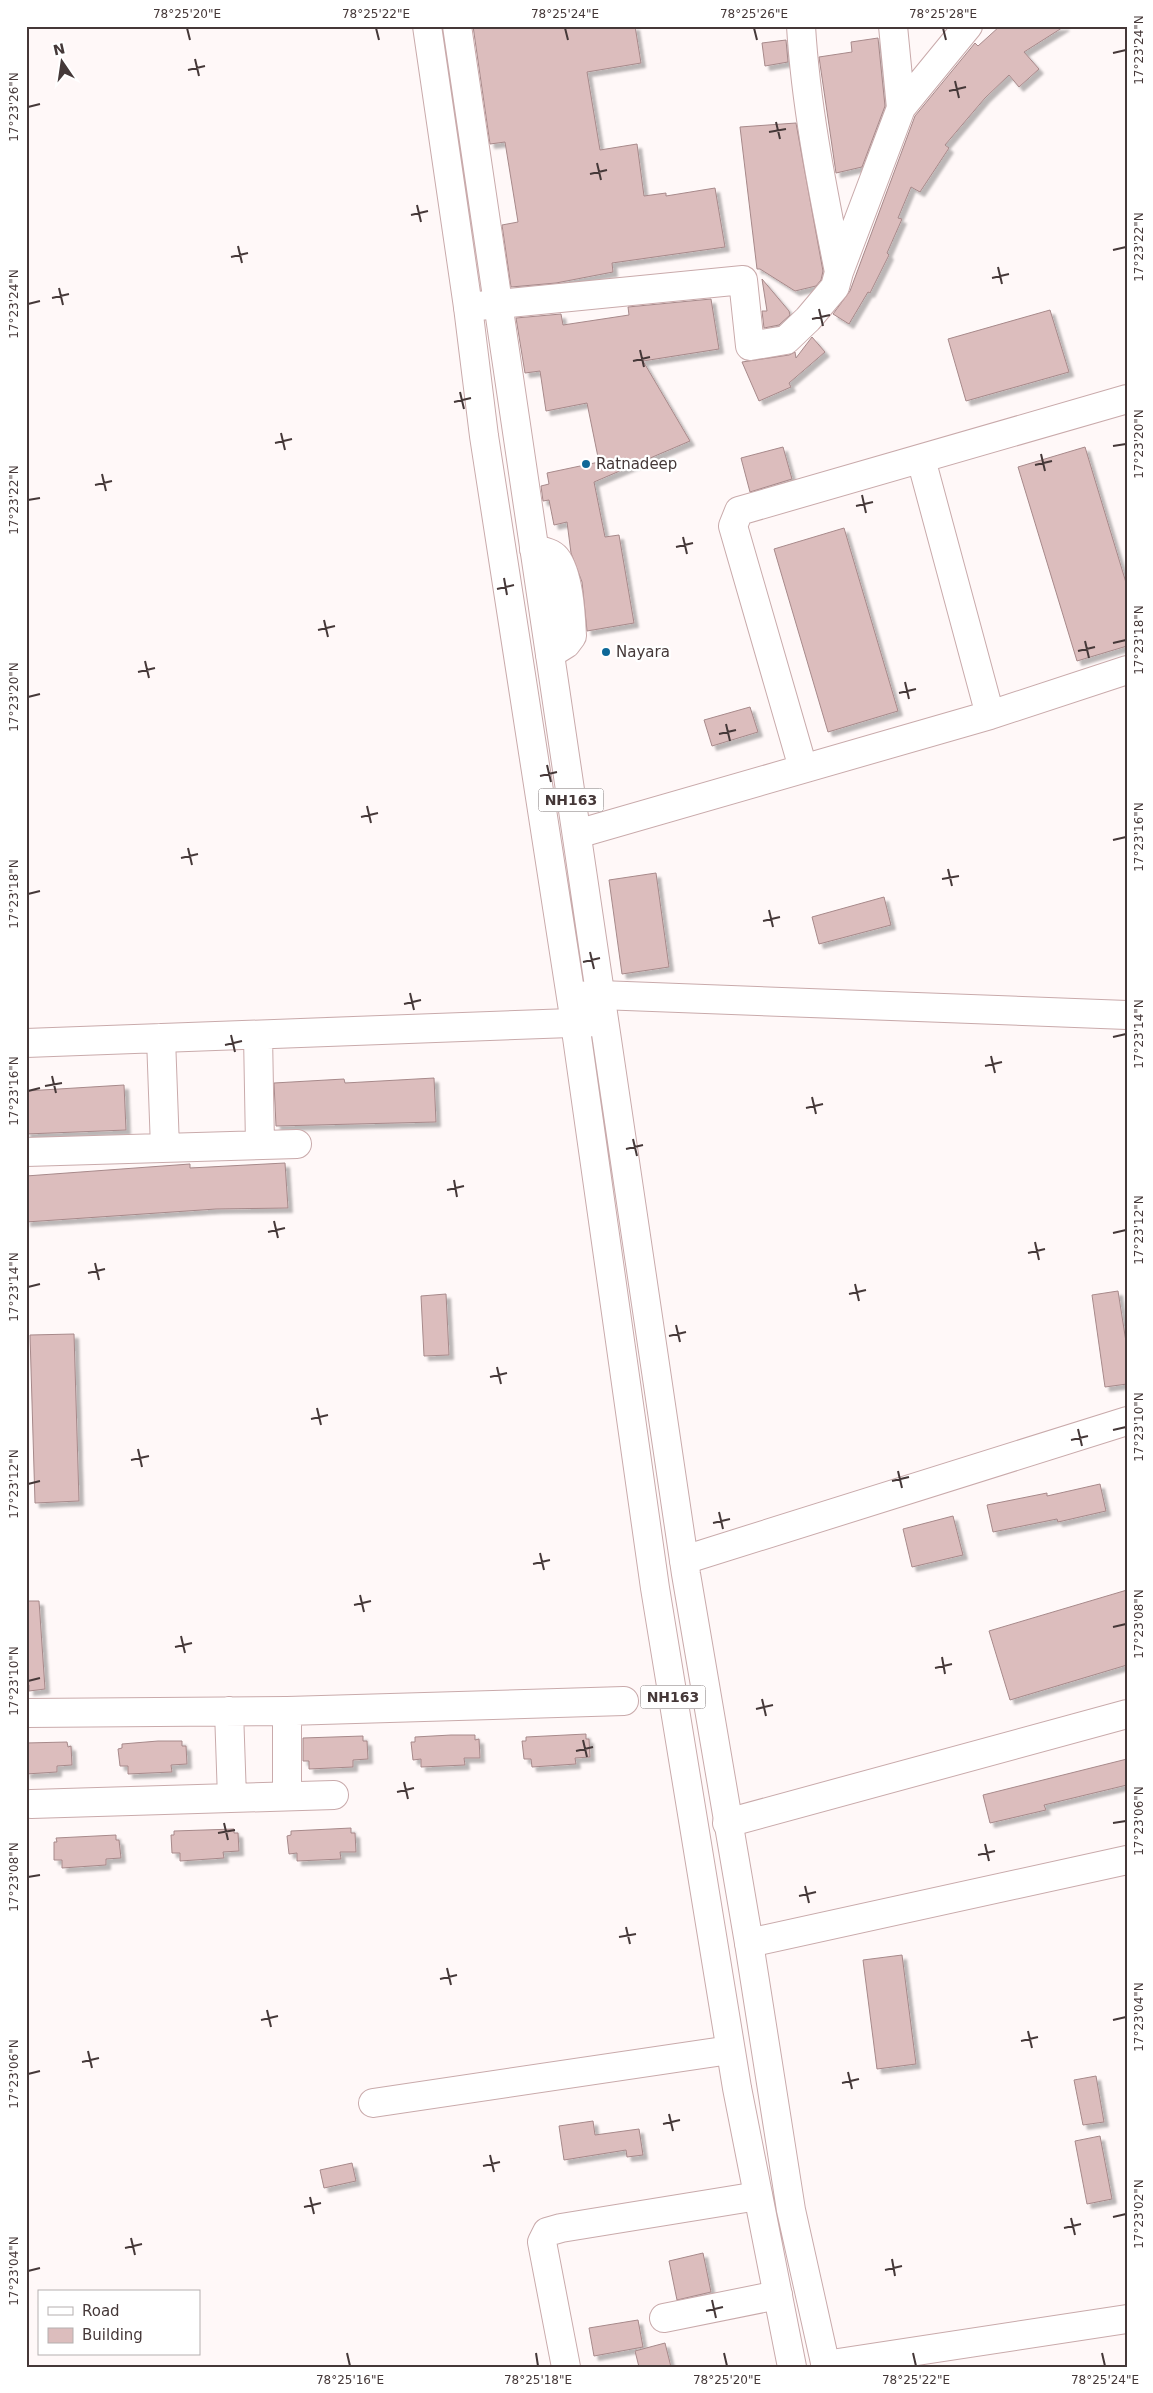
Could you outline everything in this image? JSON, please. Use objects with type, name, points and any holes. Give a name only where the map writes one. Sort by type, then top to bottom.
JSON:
[{"type":"main road","name":"NH163","points":[[427,26],[468,307],[484,436],[571,996],[655,1588],[730,2050],[792,2367]]},
{"type":"main road","name":"NH163","points":[[457,26],[684,1560],[749,1943],[791,2210],[826,2366]]},
{"type":"main road","points":[[801,26],[803,63],[816,151],[839,272]]},
{"type":"main road","points":[[893,26],[901,108]]},
{"type":"main road","points":[[468,307],[743,280],[750,346],[786,340],[835,287],[901,108],[968,26]]},
{"type":"main road","points":[[803,768],[733,526],[739,510],[1127,400]]},
{"type":"main road","points":[[921,459],[990,715]]},
{"type":"main road","points":[[576,834],[990,715],[1127,670]]},
{"type":"main road","points":[[571,996],[600,995],[1127,1015]]},
{"type":"main road","points":[[26,1043],[604,1022]]},
{"type":"main road","points":[[258,1035],[260,1145]]},
{"type":"main road","points":[[161,1038],[165,1148]]},
{"type":"main road","points":[[26,1152],[297,1144]]},
{"type":"main road","points":[[684,1560],[1127,1421]]},
{"type":"main road","points":[[26,1713],[287,1711],[624,1701]]},
{"type":"main road","points":[[229,1711],[232,1798]]},
{"type":"main road","points":[[287,1711],[287,1796]]},
{"type":"main road","points":[[728,1823],[1127,1714]]},
{"type":"main road","points":[[30,1804],[334,1795]]},
{"type":"main road","points":[[749,1943],[1127,1860]]},
{"type":"main road","points":[[373,2103],[730,2050]]},
{"type":"main road","points":[[566,2367],[542,2242],[547,2232],[561,2228],[758,2196]]},
{"type":"main road","points":[[664,2318],[778,2295]]},
{"type":"main road","points":[[826,2366],[1127,2319]]},
{"type":"building","points":[[473,26],[635,26],[641,63],[587,72],[600,150],[637,144],[644,196],[666,193],[666,196],[715,188],[725,247],[612,263],[613,272],[556,283],[511,287],[502,225],[518,222],[505,142],[490,144]]},
{"type":"building","points":[[1000,26],[1065,26],[1024,52],[1039,69],[1019,87],[1009,75],[985,98],[945,145],[949,148],[920,192],[911,187],[898,218],[902,219],[887,253],[889,255],[870,293],[868,292],[849,324],[833,314],[850,291],[915,116],[975,43],[978,46]]},
{"type":"building","points":[[878,38],[885,106],[862,167],[836,173],[819,57],[852,52],[851,42]]},
{"type":"building","points":[[786,40],[788,62],[765,66],[762,43]]},
{"type":"building","points":[[796,123],[823,271],[821,280],[816,286],[795,291],[760,269],[757,269],[740,127]]},
{"type":"building","points":[[762,279],[789,311],[790,315],[779,325],[764,328],[762,311],[767,311]]},
{"type":"building","points":[[711,299],[719,349],[643,361],[690,441],[594,482],[605,537],[619,535],[634,623],[587,631],[582,582],[571,553],[567,522],[554,525],[549,500],[543,501],[541,486],[549,484],[547,473],[599,462],[587,403],[546,411],[540,371],[525,373],[516,318],[561,314],[563,325],[629,315],[628,307]]},
{"type":"building","points":[[1050,310],[1069,372],[966,401],[948,339]]},
{"type":"building","points":[[812,337],[825,352],[789,383],[791,387],[759,401],[742,362],[789,355],[795,352],[796,358]]},
{"type":"building","points":[[783,447],[792,479],[750,492],[741,458]]},
{"type":"building","points":[[1085,447],[1127,586],[1127,646],[1077,661],[1018,467]]},
{"type":"building","points":[[844,528],[898,711],[828,732],[774,549]]},
{"type":"building","points":[[750,707],[758,732],[712,746],[704,720]]},
{"type":"building","points":[[656,873],[669,967],[622,974],[609,880]]},
{"type":"building","points":[[884,897],[891,925],[819,944],[812,917]]},
{"type":"building","points":[[434,1078],[436,1122],[276,1126],[274,1083],[344,1079],[345,1083]]},
{"type":"building","points":[[124,1085],[126,1130],[26,1134],[26,1091]]},
{"type":"building","points":[[285,1163],[288,1208],[216,1209],[26,1222],[26,1176],[190,1164],[190,1168]]},
{"type":"building","points":[[1118,1291],[1127,1348],[1127,1384],[1105,1387],[1092,1295]]},
{"type":"building","points":[[446,1294],[449,1355],[424,1356],[421,1296]]},
{"type":"building","points":[[74,1334],[79,1501],[35,1503],[30,1335]]},
{"type":"building","points":[[1100,1484],[1106,1511],[1058,1522],[1057,1519],[993,1532],[987,1505],[1047,1493],[1047,1496]]},
{"type":"building","points":[[953,1516],[963,1555],[912,1567],[903,1529]]},
{"type":"building","points":[[1127,1590],[1127,1665],[1010,1700],[989,1631]]},
{"type":"building","points":[[26,1601],[39,1601],[45,1689],[29,1691],[29,1685],[26,1685]]},
{"type":"building","points":[[586,1734],[586,1739],[589,1739],[590,1757],[575,1758],[576,1764],[532,1767],[531,1759],[524,1759],[522,1741],[526,1741],[526,1737]]},
{"type":"building","points":[[475,1735],[475,1740],[479,1739],[480,1758],[464,1758],[465,1765],[421,1767],[421,1759],[413,1760],[411,1742],[415,1742],[415,1737]]},
{"type":"building","points":[[363,1736],[363,1741],[367,1741],[368,1759],[353,1760],[353,1767],[309,1769],[309,1761],[303,1761],[303,1738]]},
{"type":"building","points":[[182,1741],[182,1746],[186,1746],[187,1764],[171,1765],[172,1772],[128,1774],[128,1766],[120,1766],[118,1749],[122,1748],[122,1744]]},
{"type":"building","points":[[67,1742],[68,1747],[71,1746],[72,1765],[57,1766],[57,1772],[26,1774],[26,1743]]},
{"type":"building","points":[[1127,1759],[1127,1785],[1044,1805],[1046,1810],[990,1823],[983,1795]]},
{"type":"building","points":[[351,1828],[351,1833],[355,1833],[356,1852],[340,1852],[341,1859],[297,1861],[297,1853],[289,1854],[287,1836],[291,1835],[291,1831]]},
{"type":"building","points":[[234,1829],[234,1833],[238,1833],[239,1851],[223,1852],[224,1858],[180,1861],[180,1853],[172,1853],[171,1835],[174,1835],[174,1831]]},
{"type":"building","points":[[116,1835],[116,1840],[119,1840],[121,1858],[106,1859],[106,1865],[62,1868],[62,1860],[54,1860],[54,1842],[57,1842],[56,1838]]},
{"type":"building","points":[[902,1955],[916,2064],[877,2069],[863,1960]]},
{"type":"building","points":[[1096,2076],[1104,2122],[1083,2125],[1074,2080]]},
{"type":"building","points":[[593,2121],[595,2135],[639,2129],[643,2155],[627,2157],[626,2150],[564,2160],[559,2126]]},
{"type":"building","points":[[1100,2136],[1112,2199],[1087,2204],[1075,2141]]},
{"type":"building","points":[[352,2163],[356,2181],[324,2188],[320,2170]]},
{"type":"building","points":[[703,2253],[711,2292],[677,2300],[669,2261]]},
{"type":"building","points":[[638,2320],[643,2347],[594,2356],[589,2328]]},
{"type":"building","points":[[665,2343],[671,2367],[639,2367],[635,2351]]},
{"type":"place","name":"Ratnadeep","points":[[586,464]]},
{"type":"place","name":"Nayara","points":[[606,652]]}]
